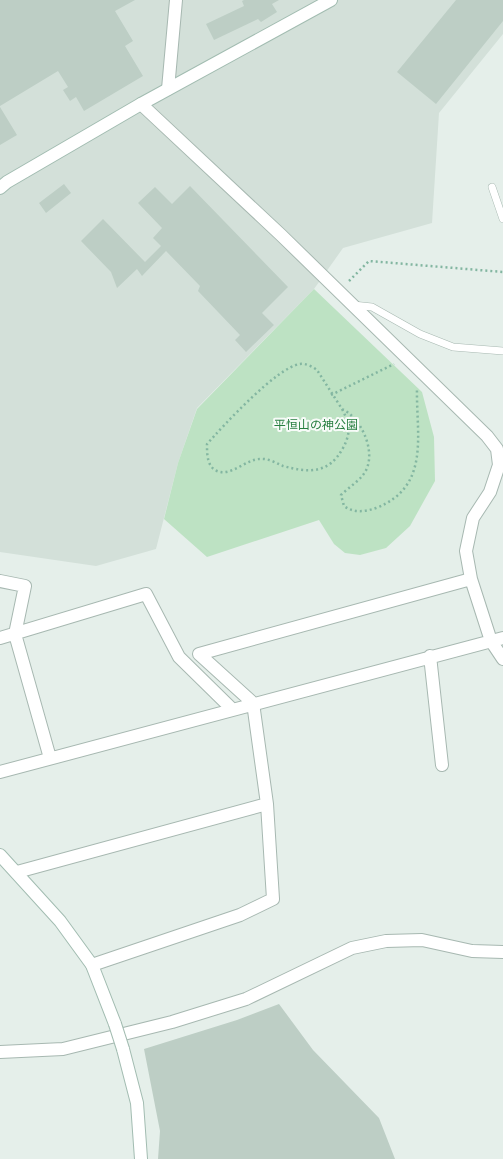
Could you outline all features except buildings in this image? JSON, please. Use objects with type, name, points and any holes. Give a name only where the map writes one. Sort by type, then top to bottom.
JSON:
[{"type":"street","points":[[168,89],[176,0]]},
{"type":"street","points":[[0,188],[7,182],[141,104],[331,0]]},
{"type":"street","points":[[141,104],[339,292],[487,436],[497,449],[499,465],[490,492],[473,518],[466,551],[471,579],[497,639],[503,659]]},
{"type":"street","points":[[92,965],[240,915],[273,899],[267,804],[253,703],[198,654],[471,579]]},
{"type":"street","points":[[0,581],[25,586],[14,634],[50,758]]},
{"type":"street","points":[[0,638],[146,594],[179,657],[232,709]]},
{"type":"street","points":[[0,772],[253,703],[497,639]]},
{"type":"street","points":[[430,656],[442,765]]},
{"type":"street","points":[[17,872],[267,804]]},
{"type":"street","points":[[0,855],[60,921],[92,965],[115,1024],[137,1103],[141,1159]]},
{"type":"street","points":[[0,1052],[63,1049],[172,1022],[246,999],[352,948],[386,941],[422,940],[472,951],[503,952]]},
{"type":"lane","points":[[492,187],[503,219]]},
{"type":"lane","points":[[352,305],[372,307],[420,334],[453,347],[503,351]]},
{"type":"path","points":[[339,292],[369,261],[503,272]]},
{"type":"path","points":[[331,394],[407,358]]},
{"type":"path","points":[[300,364],[311,366],[317,370],[342,409],[348,420],[350,430],[348,438],[334,462],[324,468],[312,472],[259,458],[231,471],[220,472],[214,469],[209,462],[207,444],[210,440],[256,393],[286,370],[300,364]]},
{"type":"path","points":[[342,409],[348,412],[360,426],[366,440],[370,456],[367,469],[356,482],[341,495],[342,500],[344,506],[350,511],[368,511],[385,504],[402,490],[415,470],[420,436],[417,402],[418,369]]},
{"type":"shaded area","points":[[0,0],[503,0],[503,34],[439,113],[432,223],[343,248],[314,289],[197,408],[178,463],[156,549],[96,566],[0,552]]},
{"type":"green space","name":"平恒山の神公園","points":[[314,289],[422,392],[434,437],[435,481],[410,526],[386,548],[360,555],[345,553],[334,544],[319,520],[207,557],[164,519],[178,463],[197,409]]}]
